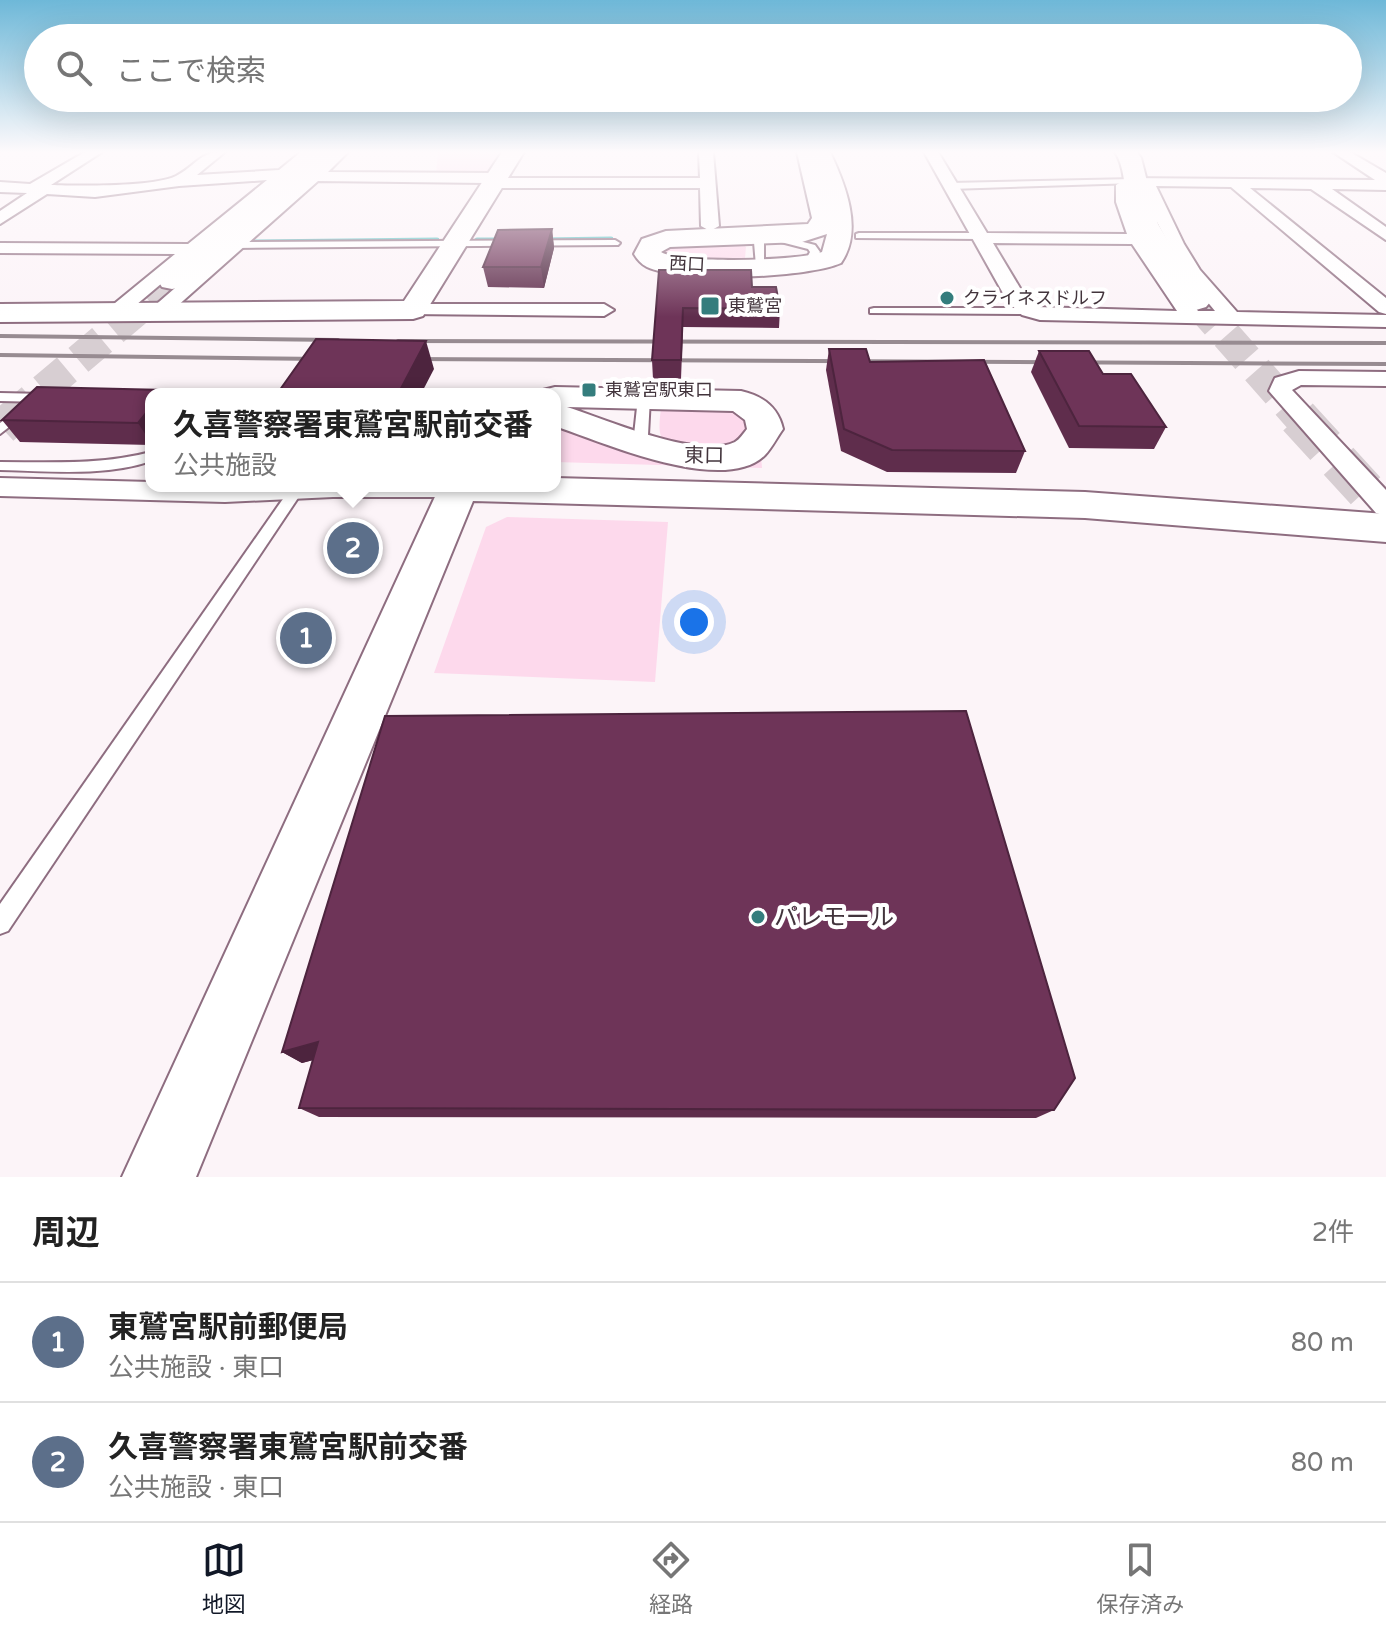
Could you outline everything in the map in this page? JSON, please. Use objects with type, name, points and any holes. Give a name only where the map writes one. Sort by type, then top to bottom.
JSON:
[{"type":"street","points":[[116,312],[243,207]]},
{"type":"street","points":[[172,281],[260,207]]},
{"type":"street","points":[[159,312],[277,207]]},
{"type":"street","points":[[413,310],[477,207]]},
{"type":"street","points":[[709,207],[710,226]]},
{"type":"street","name":"西口","points":[[808,265],[669,264],[651,259],[647,254],[651,245],[666,239],[802,234],[818,229],[824,223],[820,207]]},
{"type":"street","points":[[808,265],[832,258],[841,234],[834,207]]},
{"type":"street","points":[[962,207],[1018,302],[1029,311],[1194,309],[1231,318],[1386,321]]},
{"type":"street","points":[[1126,207],[1138,239],[1194,309]]},
{"type":"street","points":[[1140,207],[1151,235],[1194,309]]},
{"type":"street","points":[[1158,207],[1193,273],[1231,318]]},
{"type":"street","points":[[1264,207],[1386,308]]},
{"type":"street","points":[[1347,207],[1386,235]]},
{"type":"street","points":[[980,237],[1138,239]]},
{"type":"street","points":[[0,248],[191,249]]},
{"type":"street","points":[[0,313],[604,310]]},
{"type":"street","points":[[1386,379],[1299,378],[1283,383],[1280,391],[1386,507]]},
{"type":"street","name":"東口","points":[[561,398],[617,408],[644,446],[673,455],[734,456],[755,447],[765,429],[762,415],[741,401],[617,408],[561,414]]},
{"type":"street","points":[[0,487],[145,491]]},
{"type":"street","points":[[561,490],[1085,505],[1386,528]]},
{"type":"street","points":[[188,492],[243,492]]},
{"type":"street","points":[[159,1177],[457,492]]},
{"type":"lane","points":[[859,236],[980,237]]},
{"type":"lane","points":[[754,237],[807,244],[815,252],[808,265]]},
{"type":"lane","points":[[754,237],[759,241],[761,266]]},
{"type":"lane","points":[[238,241],[616,240]]},
{"type":"lane","points":[[874,311],[1029,311]]},
{"type":"lane","points":[[0,397],[66,399]]},
{"type":"lane","points":[[0,430],[38,398]]},
{"type":"lane","points":[[0,466],[70,468],[134,462],[145,458]]},
{"type":"lane","points":[[0,923],[295,492]]},
{"type":"shaded area","points":[[742,243],[746,247],[742,260],[680,259],[663,255],[662,250],[667,245]]},
{"type":"shaded area","points":[[661,405],[733,408],[749,423],[744,439],[736,442],[702,448],[678,446],[662,438],[659,426]]},
{"type":"shaded area","points":[[561,426],[761,456],[762,468],[561,462]]},
{"type":"shaded area","points":[[507,517],[668,522],[655,682],[434,673],[486,527]]},
{"type":"building","points":[[552,229],[541,267],[483,267],[498,230]]},
{"type":"building","points":[[659,270],[751,270],[752,287],[776,287],[780,309],[683,308],[681,360],[652,360]]},
{"type":"building","points":[[316,339],[426,341],[401,388],[281,388]]},
{"type":"building","points":[[829,349],[866,349],[870,362],[984,360],[1025,451],[892,450],[844,429]]},
{"type":"building","points":[[1039,351],[1089,351],[1103,374],[1131,374],[1166,427],[1079,426]]},
{"type":"building","points":[[37,387],[145,390],[145,414],[138,423],[2,420]]},
{"type":"building","points":[[966,711],[1075,1078],[1054,1110],[299,1108],[318,1042],[282,1052],[385,716]]},
{"type":"waterway","points":[[543,240],[611,239]]},
{"type":"waterway","points":[[255,242],[437,240]]},
{"type":"waterway","points":[[477,240],[504,240]]},
{"type":"tunnel","points":[[8,419],[172,281]]},
{"type":"tunnel","points":[[1196,301],[1300,419]]},
{"type":"tunnel","points":[[0,426],[10,417]]},
{"type":"tunnel","points":[[1298,417],[1386,513]]},
{"type":"railway","points":[[0,336],[338,340]]},
{"type":"railway","points":[[398,341],[1386,343]]},
{"type":"railway","points":[[0,355],[324,359]]},
{"type":"railway","points":[[408,359],[1386,364]]},
{"type":"place","name":"クライネスドルフ","points":[[947,298]]},
{"type":"place","name":"東鷲宮","points":[[710,306]]},
{"type":"place","name":"東鷲宮駅東口","points":[[589,390]]},
{"type":"place","name":"久喜警察署東鷲宮駅前交番","points":[[353,548]]},
{"type":"place","name":"東鷲宮駅前郵便局","points":[[306,638]]},
{"type":"place","name":"パレモール","points":[[758,917]]}]
